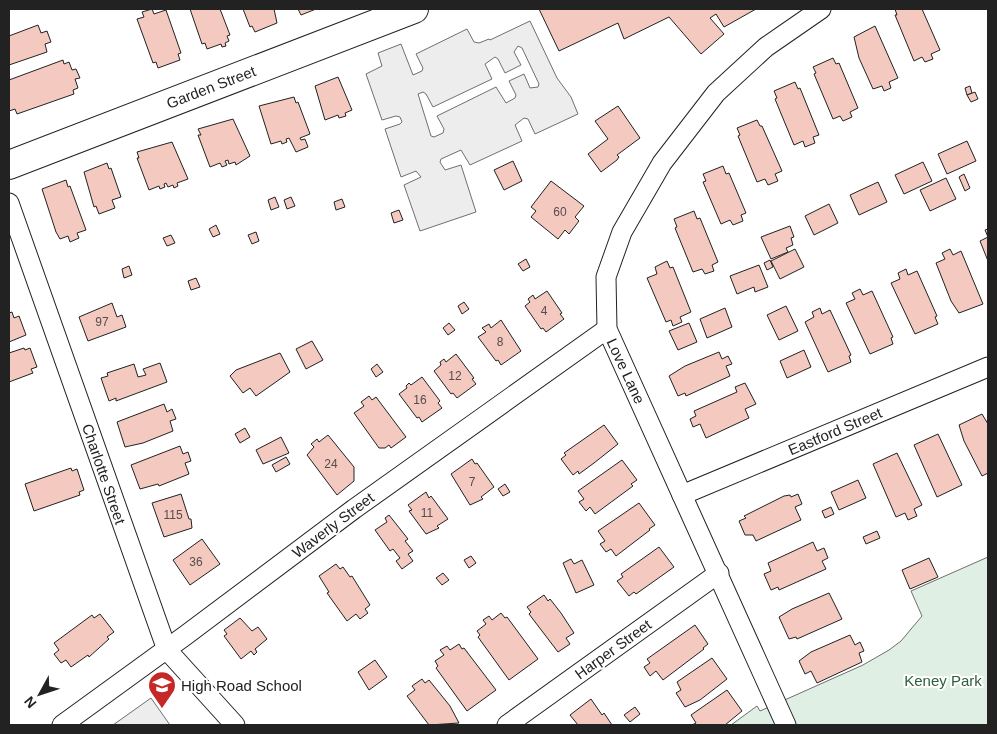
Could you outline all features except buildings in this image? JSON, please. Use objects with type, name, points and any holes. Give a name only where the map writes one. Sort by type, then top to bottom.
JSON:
[{"type":"street","name":"Garden Street","points":[[9,165],[414,9]]},
{"type":"street","name":"Love Lane","points":[[786,725],[607,329],[606,277],[622,232],[662,163],[716,93],[766,47],[821,9]]},
{"type":"street","name":"Charlotte Street","points":[[9,203],[167,650],[235,725]]},
{"type":"street","name":"Waverly Street","points":[[62,725],[167,650],[354,509],[607,329]]},
{"type":"street","name":"Eastford Street","points":[[682,495],[988,367]]},
{"type":"street","name":"Harper Street","points":[[507,725],[719,574]]},
{"type":"green space","name":"Keney Park","points":[[988,557],[988,725],[731,725],[757,706],[760,711],[863,665],[889,650],[901,641],[922,616],[911,591]]},
{"type":"shaded area","points":[[530,21],[557,78],[571,97],[578,114],[535,134],[528,119],[524,118],[515,125],[522,141],[470,165],[461,150],[441,159],[440,162],[445,170],[461,165],[476,212],[420,231],[404,185],[421,177],[416,171],[401,177],[385,129],[402,122],[400,117],[396,116],[382,120],[366,74],[382,66],[378,53],[401,44],[413,75],[422,71],[423,68],[416,54],[467,29],[474,42],[479,43],[490,40]],"holes":[[[518,46],[522,48],[539,84],[538,87],[530,88],[524,74],[509,81],[516,95],[515,98],[506,103],[496,87],[437,116],[444,129],[443,133],[434,137],[431,136],[418,94],[423,92],[426,94],[433,107],[492,79],[485,64],[495,57],[505,73],[521,65],[514,52]]]},
{"type":"shaded area","points":[[151,698],[170,725],[113,725]]},
{"type":"place","name":"High Road School","points":[[162,709]]}]
